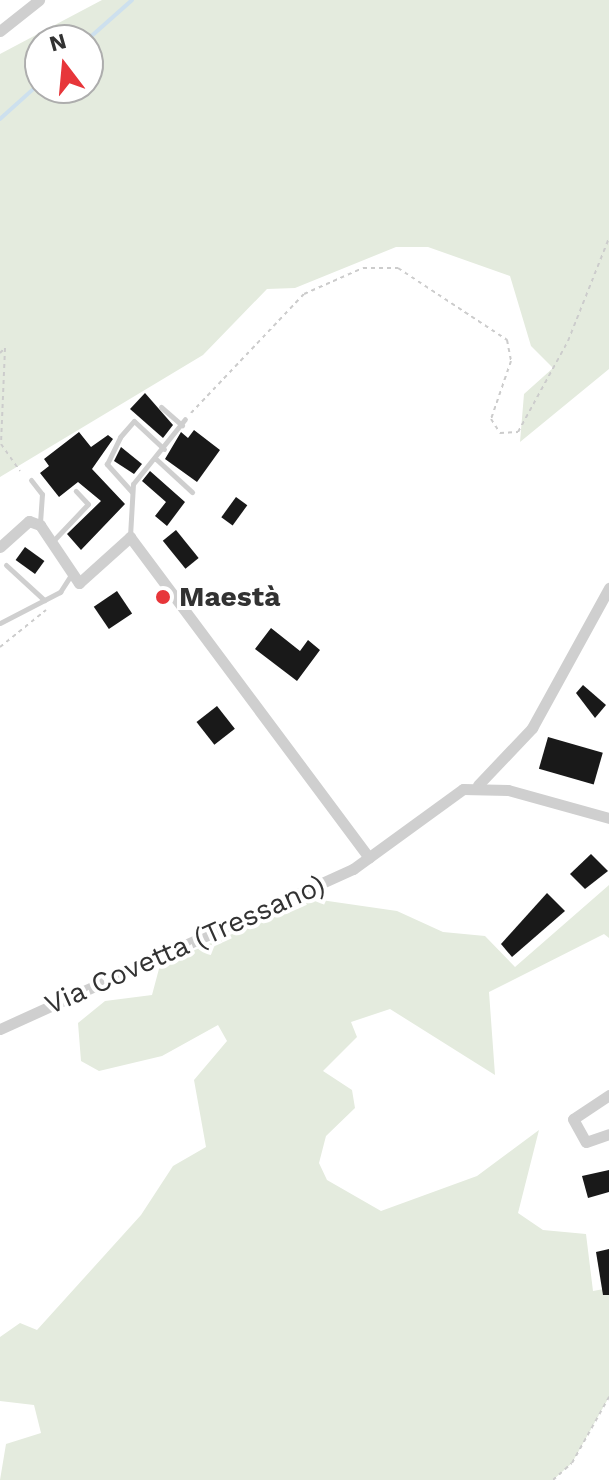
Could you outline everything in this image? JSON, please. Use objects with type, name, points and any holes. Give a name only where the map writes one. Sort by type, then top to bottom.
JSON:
[{"type":"street","points":[[0,31],[39,0]]},
{"type":"street","points":[[0,547],[29,521],[40,525],[79,583],[130,537],[369,858]]},
{"type":"street","points":[[609,588],[532,728],[478,785],[609,818]]},
{"type":"street","name":"Via Covetta (Tressano)","points":[[0,1029],[369,858],[451,795],[478,785]]},
{"type":"street","points":[[609,1095],[573,1119],[586,1142],[609,1134]]},
{"type":"lane","points":[[130,537],[132,493],[183,422],[161,407]]},
{"type":"lane","points":[[132,493],[107,464],[120,437],[134,421],[165,449]]},
{"type":"lane","points":[[156,459],[192,492]]},
{"type":"lane","points":[[31,480],[42,494],[40,525]]},
{"type":"lane","points":[[52,543],[88,504],[76,491]]},
{"type":"lane","points":[[6,565],[44,600]]},
{"type":"lane","points":[[0,623],[44,600],[71,574]]},
{"type":"path","points":[[183,422],[304,294],[363,268],[398,268],[507,340],[511,361],[491,419],[500,433],[518,432],[568,341],[609,238]]},
{"type":"path","points":[[0,353],[5,348],[1,444],[20,471]]},
{"type":"path","points":[[0,647],[56,602]]},
{"type":"path","points":[[553,1480],[572,1463],[609,1397]]},
{"type":"shaded area","points":[[102,0],[609,0],[609,369],[520,442],[524,394],[553,368],[531,346],[510,276],[428,247],[396,247],[295,288],[267,289],[203,355],[0,477],[0,54],[24,41],[24,104],[104,104],[104,24],[57,24]]},
{"type":"shaded area","points":[[609,885],[609,938],[604,934],[489,992],[495,1075],[390,1009],[351,1022],[357,1037],[323,1071],[352,1090],[355,1108],[326,1136],[319,1163],[327,1180],[381,1211],[477,1176],[539,1130],[518,1213],[543,1230],[586,1234],[593,1291],[609,1288],[609,1397],[572,1463],[553,1480],[0,1480],[6,1444],[41,1433],[34,1405],[0,1401],[0,1337],[20,1323],[37,1330],[141,1215],[173,1166],[206,1147],[194,1080],[227,1041],[218,1025],[162,1056],[99,1071],[81,1061],[78,1023],[105,1001],[152,995],[160,965],[314,899],[397,911],[443,932],[485,936],[515,967]]},
{"type":"building","points":[[145,393],[173,425],[163,438],[130,409]]},
{"type":"building","points":[[194,430],[220,450],[197,482],[165,459],[181,432],[188,438]]},
{"type":"building","points":[[79,432],[91,447],[108,435],[113,439],[92,469],[125,504],[81,550],[67,534],[101,501],[78,482],[59,497],[40,473],[49,466],[44,459]]},
{"type":"building","points":[[121,447],[142,464],[134,474],[114,461]]},
{"type":"building","points":[[150,471],[185,502],[167,526],[155,516],[166,502],[142,481]]},
{"type":"building","points":[[236,497],[247,505],[233,525],[221,517]]},
{"type":"building","points":[[176,530],[199,558],[185,569],[163,541]]},
{"type":"building","points":[[25,547],[44,561],[35,574],[16,560]]},
{"type":"building","points":[[117,591],[132,613],[109,629],[94,607]]},
{"type":"building","points":[[271,628],[300,651],[308,640],[320,650],[297,681],[255,649]]},
{"type":"building","points":[[583,685],[606,705],[595,718],[576,693]]},
{"type":"building","points":[[217,706],[235,729],[214,745],[197,722]]},
{"type":"building","points":[[548,737],[603,753],[594,784],[539,769]]},
{"type":"building","points":[[591,854],[608,871],[585,889],[570,874]]},
{"type":"building","points":[[547,893],[565,911],[512,957],[501,944]]},
{"type":"building","points":[[609,1170],[609,1192],[588,1198],[582,1176]]},
{"type":"building","points":[[609,1249],[609,1295],[603,1295],[596,1252]]},
{"type":"waterway","points":[[104,25],[132,0]]},
{"type":"waterway","points":[[0,119],[24,97]]},
{"type":"place","name":"Maestà","points":[[163,597]]}]
